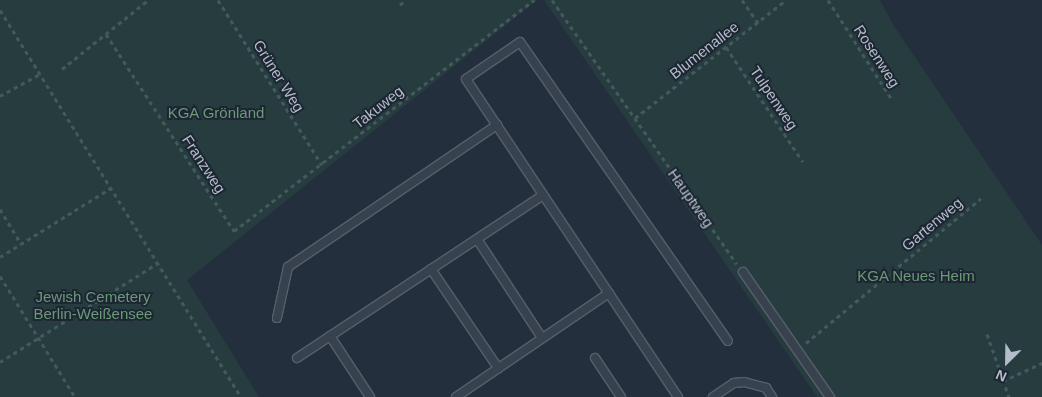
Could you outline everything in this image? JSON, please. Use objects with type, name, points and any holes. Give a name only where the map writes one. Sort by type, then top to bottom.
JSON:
[{"type":"lane","points":[[678,397],[466,80],[520,42],[728,341]]},
{"type":"lane","points":[[278,318],[288,267],[497,125]]},
{"type":"lane","points":[[297,358],[543,195]]},
{"type":"lane","points":[[477,239],[542,338]]},
{"type":"lane","points":[[431,269],[498,368]]},
{"type":"lane","points":[[743,272],[830,397]]},
{"type":"lane","points":[[456,397],[609,293]]},
{"type":"lane","points":[[330,336],[370,397]]},
{"type":"lane","points":[[595,358],[621,397]]},
{"type":"lane","points":[[713,397],[734,383],[744,382],[766,388],[772,397]]},
{"type":"path","points":[[62,69],[148,0]]},
{"type":"path","name":"Grüner Weg","points":[[218,0],[322,165]]},
{"type":"path","points":[[400,4],[405,0]]},
{"type":"path","name":"Takuweg","points":[[234,231],[534,0]]},
{"type":"path","name":"Hauptweg","points":[[552,0],[743,272]]},
{"type":"path","points":[[742,0],[758,22]]},
{"type":"path","name":"Blumenallee","points":[[635,118],[786,0]]},
{"type":"path","name":"Rosenweg","points":[[828,0],[891,98]]},
{"type":"path","points":[[0,10],[242,397]]},
{"type":"path","name":"Franzweg","points":[[106,34],[234,231]]},
{"type":"path","name":"Tulpenweg","points":[[726,47],[803,162]]},
{"type":"path","points":[[0,96],[40,74]]},
{"type":"path","points":[[0,257],[111,188]]},
{"type":"path","name":"Gartenweg","points":[[805,343],[981,198]]},
{"type":"path","points":[[0,209],[21,244]]},
{"type":"path","points":[[0,362],[37,336],[158,263]]},
{"type":"path","points":[[0,276],[75,397]]},
{"type":"path","points":[[987,334],[1009,397]]},
{"type":"path","points":[[1003,381],[1042,363]]},
{"type":"green space","points":[[0,0],[537,0],[187,280],[259,397],[0,397]]},
{"type":"green space","name":"KGA Neues Heim","points":[[544,0],[880,0],[894,26],[1042,245],[1042,397],[817,397]]},
{"type":"park label","name":"KGA Grönland","points":[[216,113]]},
{"type":"park label","name":"Jewish Cemetery Berlin-Weißensee","points":[[93,304]]}]
